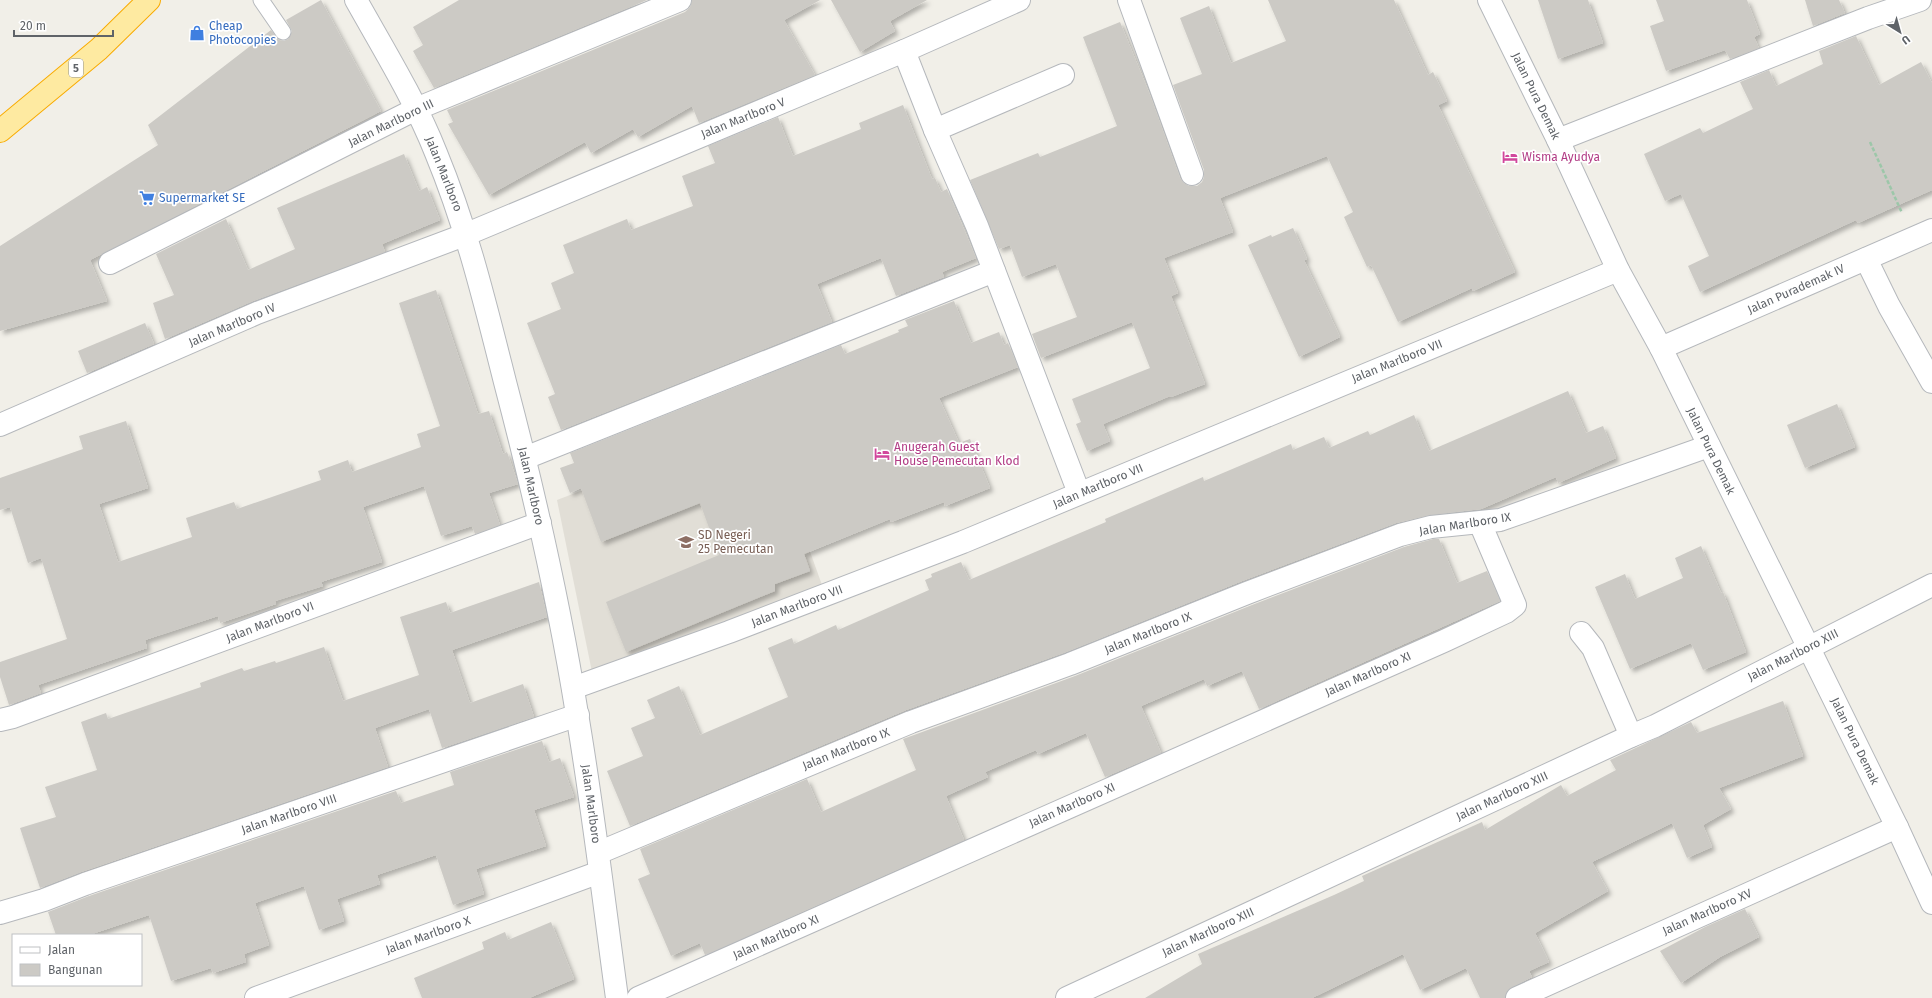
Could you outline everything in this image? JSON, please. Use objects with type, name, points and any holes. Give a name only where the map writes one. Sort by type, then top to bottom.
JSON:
[{"type":"highway","name":"5","points":[[0,131],[98,49],[149,0]]},
{"type":"street","name":"Jalan Marlboro","points":[[356,0],[416,109],[435,149],[467,234],[525,458],[540,523],[573,688],[578,714],[617,998]]},
{"type":"street","name":"Jalan Marlboro III","points":[[110,263],[416,109],[680,0]]},
{"type":"street","name":"Jalan Marlboro V","points":[[467,234],[904,51],[1019,0]]},
{"type":"street","points":[[1129,0],[1192,174]]},
{"type":"street","name":"Jalan Pura Demak","points":[[1489,0],[1558,140],[1618,270],[1661,348],[1897,827],[1932,903]]},
{"type":"street","points":[[1558,140],[1868,18],[1920,0]]},
{"type":"street","points":[[904,51],[935,130],[974,218],[1079,493]]},
{"type":"street","points":[[935,130],[1063,75]]},
{"type":"street","name":"Jalan Purademak IV","points":[[1661,348],[1866,259],[1922,233]]},
{"type":"street","name":"Jalan Marlboro IV","points":[[0,425],[257,313],[467,234]]},
{"type":"street","points":[[1866,259],[1889,306],[1932,382]]},
{"type":"street","name":"Jalan Marlboro VII","points":[[573,688],[841,590],[1618,270]]},
{"type":"street","points":[[525,458],[994,271]]},
{"type":"street","name":"Jalan Marlboro IX","points":[[599,863],[911,722],[1070,664],[1320,565],[1408,533],[1431,527],[1500,520],[1523,513],[1708,446]]},
{"type":"street","name":"Jalan Marlboro VI","points":[[0,720],[21,714],[540,523]]},
{"type":"street","name":"Jalan Marlboro XI","points":[[638,998],[1444,641],[1506,612],[1515,605],[1480,523]]},
{"type":"street","name":"Jalan Marlboro XIII","points":[[1067,998],[1655,726],[1932,585]]},
{"type":"street","points":[[1581,633],[1594,648],[1631,736]]},
{"type":"street","name":"Jalan Marlboro VIII","points":[[0,913],[44,900],[85,884],[578,714]]},
{"type":"street","name":"Jalan Marlboro XV","points":[[1517,998],[1897,827]]},
{"type":"street","name":"Jalan Marlboro X","points":[[256,998],[599,863]]},
{"type":"lane","points":[[261,0],[283,32]]},
{"type":"path","points":[[1870,142],[1922,233]]},
{"type":"shaded area","name":"SD Negeri 25 Pemecutan","points":[[763,421],[822,585],[592,672],[557,500]]},
{"type":"building","name":"Supermarket SE","points":[[321,0],[381,111],[90,260],[107,301],[0,331],[0,246],[158,145],[148,125],[271,30],[279,40],[284,41],[288,39],[292,31],[286,20]]},
{"type":"building","points":[[459,0],[647,0],[434,88],[413,51],[423,45],[413,27]]},
{"type":"building","points":[[692,0],[820,0],[784,20],[815,75],[699,123],[692,106],[638,137],[633,129],[591,153],[585,142],[489,195],[448,124],[453,122],[447,110],[685,12],[690,7]]},
{"type":"building","points":[[831,0],[927,0],[890,21],[895,31],[860,52]]},
{"type":"building","points":[[1268,0],[1394,0],[1428,75],[1433,72],[1447,101],[1438,105],[1515,272],[1473,291],[1472,288],[1398,322],[1371,265],[1367,267],[1344,217],[1353,212],[1327,156],[1220,198],[1233,232],[1164,258],[1178,293],[1171,296],[1205,384],[1171,397],[1170,396],[1103,424],[1110,441],[1087,451],[1076,424],[1081,422],[1072,399],[1150,368],[1132,322],[1041,358],[1032,334],[1077,317],[1056,264],[1022,277],[1010,245],[999,249],[970,180],[1038,153],[1040,157],[1117,126],[1083,37],[1120,22],[1150,95],[1180,178],[1189,186],[1197,186],[1202,182],[1204,170],[1173,85],[1202,74],[1180,18],[1209,6],[1231,63],[1286,41]]},
{"type":"building","points":[[1538,0],[1588,0],[1603,43],[1558,59]]},
{"type":"building","points":[[1656,0],[1747,0],[1760,34],[1754,37],[1759,48],[1730,59],[1725,50],[1666,71],[1650,26],[1664,21]]},
{"type":"building","points":[[1805,0],[1839,0],[1845,13],[1813,26]]},
{"type":"building","points":[[1856,36],[1879,85],[1921,62],[1932,83],[1932,190],[1858,223],[1856,220],[1700,292],[1688,266],[1709,256],[1681,194],[1665,201],[1644,154],[1700,128],[1703,133],[1753,109],[1740,82],[1769,70],[1776,86],[1823,64],[1819,51]]},
{"type":"building","points":[[903,105],[932,179],[935,178],[941,192],[947,189],[976,258],[942,272],[944,277],[896,296],[881,258],[817,284],[832,322],[561,430],[548,397],[555,394],[527,323],[561,309],[551,283],[574,273],[563,245],[627,219],[631,230],[693,206],[682,176],[715,163],[708,146],[778,117],[793,156],[861,129],[859,123]]},
{"type":"building","points":[[404,154],[419,191],[427,187],[440,220],[382,244],[385,252],[253,301],[165,339],[153,303],[174,295],[156,254],[226,219],[248,270],[295,249],[277,208]]},
{"type":"building","points":[[1293,228],[1307,259],[1304,260],[1340,337],[1299,357],[1248,245],[1271,235],[1272,237]]},
{"type":"building","points":[[436,290],[478,414],[489,411],[503,454],[507,452],[518,484],[489,493],[500,525],[475,534],[472,526],[441,536],[424,486],[363,507],[382,562],[321,582],[323,586],[275,601],[276,604],[220,623],[218,616],[145,640],[147,648],[38,685],[41,693],[9,705],[0,677],[0,662],[67,639],[41,558],[28,563],[10,507],[0,510],[0,478],[83,449],[79,436],[126,421],[148,488],[99,504],[118,562],[192,537],[186,518],[234,502],[237,509],[321,480],[318,471],[348,460],[352,472],[421,447],[417,434],[440,426],[399,303]]},
{"type":"building","points":[[954,301],[971,343],[999,332],[1004,345],[1008,343],[1018,367],[939,398],[959,443],[970,439],[990,488],[945,506],[944,502],[891,522],[890,519],[804,554],[810,571],[775,584],[775,591],[626,652],[606,602],[719,555],[700,503],[601,542],[581,488],[570,493],[560,468],[574,463],[570,453],[841,345],[845,354],[899,332],[898,330],[908,326],[905,320]]},
{"type":"building","points":[[145,323],[154,344],[87,373],[78,351]]},
{"type":"building","points":[[1568,391],[1586,433],[1603,426],[1616,458],[1558,483],[1556,477],[1481,509],[1430,515],[1396,523],[1242,581],[1066,652],[906,710],[630,826],[607,771],[643,756],[631,728],[655,718],[647,700],[679,686],[700,735],[788,697],[768,648],[792,638],[794,644],[836,625],[838,630],[929,590],[925,580],[932,577],[931,574],[961,562],[969,580],[1106,522],[1105,519],[1203,477],[1204,481],[1291,444],[1293,450],[1324,437],[1329,448],[1368,431],[1370,435],[1414,415],[1429,451]]},
{"type":"building","points":[[1837,404],[1855,447],[1805,468],[1787,425]]},
{"type":"building","points":[[1433,539],[1439,539],[1457,583],[1487,571],[1500,601],[1259,709],[1242,671],[1207,686],[1204,679],[1141,706],[1161,753],[1105,777],[1086,733],[1038,754],[1036,750],[985,772],[988,777],[946,796],[964,840],[705,955],[700,943],[671,956],[638,879],[650,874],[640,849],[807,779],[821,812],[916,770],[903,739],[1075,676],[1252,605],[1404,547]]},
{"type":"building","points":[[1701,546],[1721,593],[1723,592],[1746,652],[1703,670],[1691,643],[1630,669],[1595,587],[1625,574],[1635,599],[1683,578],[1675,558]]},
{"type":"building","points":[[539,582],[547,617],[452,650],[470,703],[523,684],[534,717],[442,748],[429,709],[375,728],[388,767],[81,872],[40,888],[20,828],[56,817],[45,787],[97,770],[81,722],[106,713],[108,719],[201,687],[200,683],[242,668],[244,671],[275,661],[276,663],[324,647],[343,701],[419,675],[400,617],[446,602],[450,613]]},
{"type":"building","points":[[1783,701],[1803,756],[1719,788],[1731,809],[1703,825],[1712,847],[1687,858],[1672,823],[1592,862],[1608,891],[1535,933],[1549,962],[1529,971],[1532,977],[1512,987],[1507,991],[1505,998],[1480,998],[1466,968],[1420,990],[1403,954],[1312,998],[1145,998],[1202,964],[1198,954],[1334,895],[1364,881],[1362,876],[1482,822],[1485,830],[1561,785],[1567,796],[1616,770],[1610,760],[1691,722],[1697,733]]},
{"type":"building","points":[[542,741],[549,762],[560,758],[574,797],[534,810],[546,846],[476,869],[484,894],[453,905],[436,855],[377,875],[380,884],[337,899],[344,921],[319,930],[304,886],[255,903],[269,945],[244,954],[246,962],[213,973],[211,968],[171,981],[149,915],[92,934],[56,934],[48,912],[89,896],[396,791],[401,803],[454,785],[450,772]]},
{"type":"building","points":[[1745,909],[1759,937],[1720,957],[1681,983],[1660,951],[1705,927]]},
{"type":"building","points":[[551,922],[574,979],[529,998],[422,998],[414,978],[484,949],[482,942],[505,932],[508,940]]},
{"type":"place","name":"Cheap Photocopies","points":[[197,33]]},
{"type":"place","name":"Wisma Ayudya","points":[[1510,157]]},
{"type":"place","name":"Supermarket SE","points":[[147,198]]},
{"type":"place","name":"Anugerah Guest House Pemecutan Klod","points":[[882,454]]},
{"type":"place","name":"SD Negeri 25 Pemecutan","points":[[686,542]]}]
